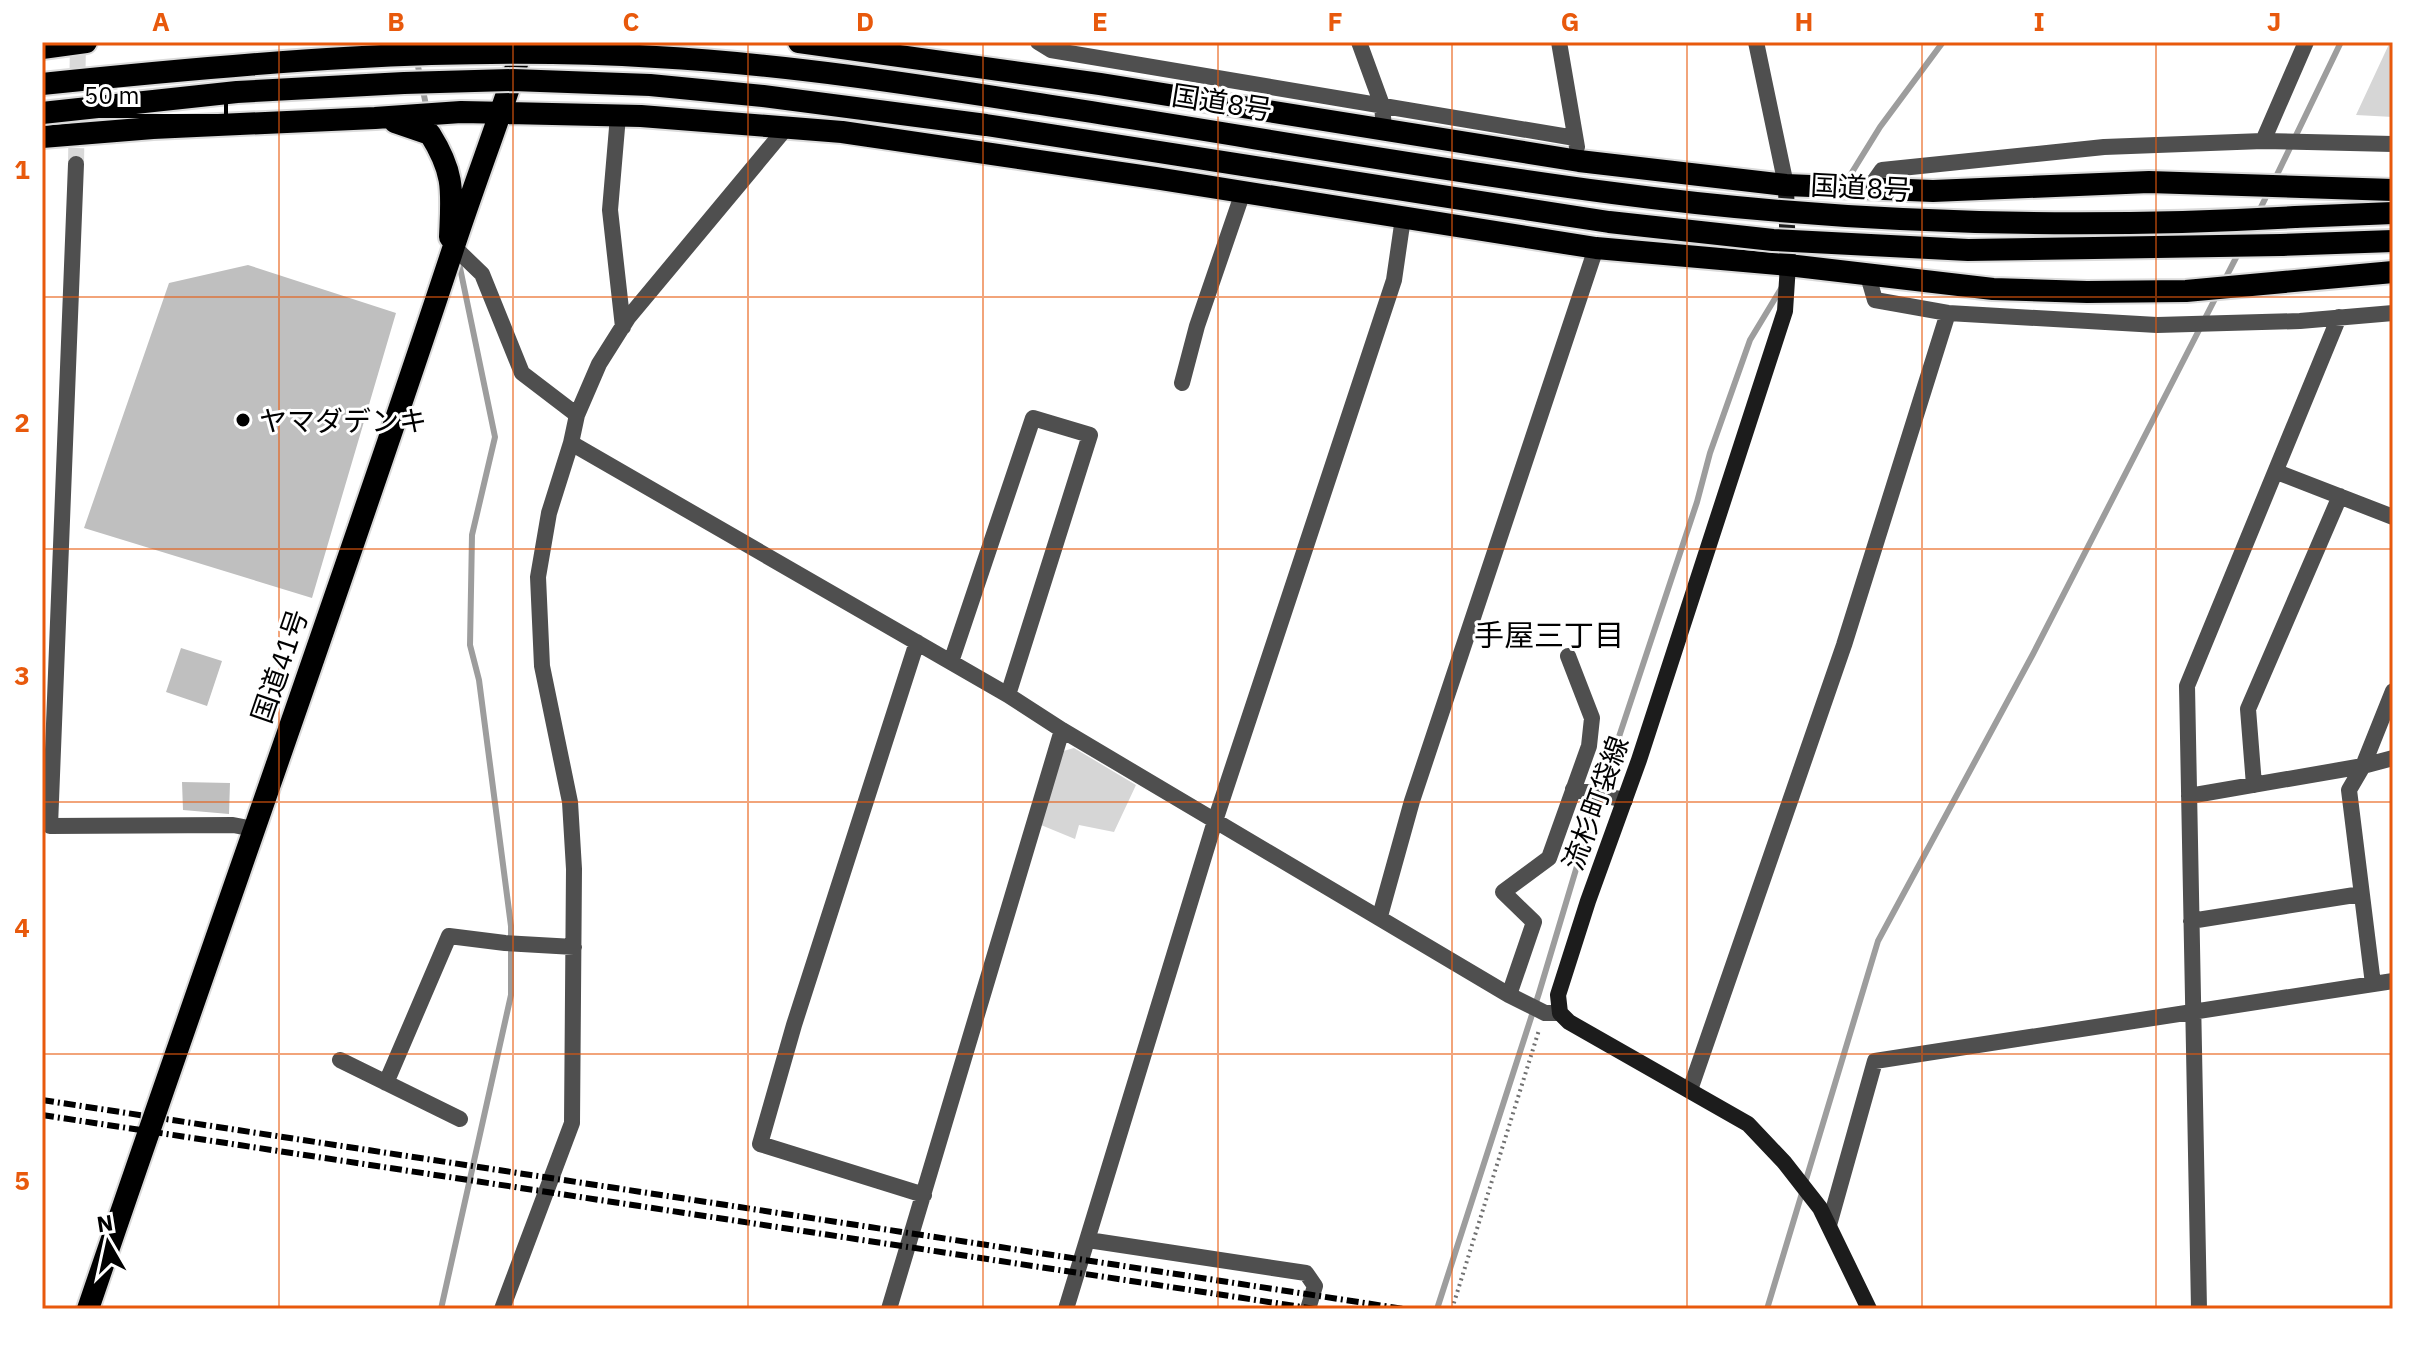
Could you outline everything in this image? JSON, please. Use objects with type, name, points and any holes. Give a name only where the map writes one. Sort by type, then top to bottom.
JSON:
[{"type":"highway","points":[[42,48],[86,42]]},
{"type":"highway","name":"国道41号","points":[[88,1309],[524,42]]},
{"type":"highway","points":[[799,42],[922,50],[1579,161],[1786,185],[1933,191],[2149,182],[2393,190]]},
{"type":"highway","name":"国道8号","points":[[42,84],[238,64],[405,55],[521,53],[654,57],[773,67],[941,88],[1611,193],[1779,212],[1957,222],[2213,222],[2393,213]]},
{"type":"highway","name":"国道8号","points":[[42,113],[237,92],[404,83],[513,80],[650,85],[763,96],[986,125],[1609,222],[1773,240],[1968,250],[2393,241]]},
{"type":"highway","points":[[42,137],[264,121],[461,112],[618,116],[787,127],[873,137],[1596,248],[1788,265],[1993,289],[2186,291],[2393,272]]},
{"type":"highway","points":[[375,118],[430,134],[444,157],[453,184],[451,254]]},
{"type":"main road","name":"流杉町袋線","points":[[1552,1013],[1619,799],[1785,311],[1788,265],[1786,185]]},
{"type":"main road","points":[[1552,1013],[1748,1124],[1784,1162],[1820,1208],[1869,1309]]},
{"type":"street","points":[[1038,42],[1051,50],[1575,138]]},
{"type":"street","points":[[1359,42],[1382,105],[1384,129]]},
{"type":"street","points":[[1559,42],[1579,161]]},
{"type":"street","points":[[1756,42],[1786,185]]},
{"type":"street","points":[[2263,141],[2306,42]]},
{"type":"street","points":[[618,116],[610,210],[623,327]]},
{"type":"street","points":[[502,1309],[572,1123],[574,947],[570,802],[542,666],[538,577],[549,513],[577,415],[599,364],[623,327],[714,212],[787,127]]},
{"type":"street","points":[[1868,190],[1882,170],[2104,147],[2263,141],[2393,144]]},
{"type":"street","points":[[76,164],[50,826],[233,825],[254,829]]},
{"type":"street","points":[[1182,383],[1197,326],[1243,192]]},
{"type":"street","points":[[1066,1309],[1215,821],[1394,280],[1403,218]]},
{"type":"street","points":[[1380,916],[1417,786],[1596,248]]},
{"type":"street","points":[[451,254],[482,274],[522,373],[577,415]]},
{"type":"street","points":[[1868,276],[1875,300],[1948,313],[2157,325],[2242,324],[2393,313]]},
{"type":"street","points":[[1690,1090],[1844,645],[1948,313]]},
{"type":"street","points":[[2199,1309],[2187,686],[2339,317]]},
{"type":"street","points":[[951,662],[1033,418],[1090,435],[1008,695]]},
{"type":"street","points":[[571,443],[1008,695],[1509,995],[1552,1013]]},
{"type":"street","points":[[2277,472],[2393,517]]},
{"type":"street","points":[[2254,785],[2248,709],[2340,496]]},
{"type":"street","points":[[917,642],[794,1025],[760,1144],[924,1195]]},
{"type":"street","points":[[1509,995],[1534,922],[1503,892],[1549,858],[1580,791],[1589,746],[1592,718],[1568,656]]},
{"type":"street","points":[[2373,984],[2349,790],[2363,766],[2393,691]]},
{"type":"street","points":[[889,1309],[1062,730]]},
{"type":"street","points":[[2189,796],[2393,758]]},
{"type":"street","points":[[1580,791],[1619,799]]},
{"type":"street","points":[[2191,921],[2361,894]]},
{"type":"street","points":[[386,1083],[449,936],[512,944],[574,947]]},
{"type":"street","points":[[1829,1225],[1875,1061],[2393,981]]},
{"type":"street","points":[[340,1060],[460,1119]]},
{"type":"street","points":[[1088,1240],[1306,1273],[1315,1286],[1308,1309]]},
{"type":"path","points":[[1452,1309],[1552,1013]]},
{"type":"shaded area","points":[[2390,42],[2393,42],[2393,117],[2356,115]]},
{"type":"shaded area","points":[[1074,748],[1136,785],[1114,832],[1079,825],[1075,839],[1041,825],[1060,752]]},
{"type":"building","name":"ヤマダデンキ","points":[[248,265],[396,313],[312,598],[84,528],[169,283]]},
{"type":"building","points":[[181,648],[222,661],[207,706],[166,692]]},
{"type":"building","points":[[182,782],[230,783],[229,814],[183,810]]},
{"type":"waterway","points":[[413,42],[427,110]]},
{"type":"waterway","points":[[1846,182],[1880,127],[1943,42]]},
{"type":"waterway","points":[[2273,183],[2341,42]]},
{"type":"waterway","points":[[2257,215],[2268,193]]},
{"type":"waterway","points":[[2223,283],[2240,250]]},
{"type":"waterway","points":[[441,1309],[511,995],[511,926],[479,680],[470,645],[472,535],[495,437],[458,258]]},
{"type":"waterway","points":[[1437,1309],[1586,836],[1697,502],[1710,453],[1750,340],[1782,287]]},
{"type":"waterway","points":[[1767,1309],[1878,941],[2033,654],[2218,293]]},
{"type":"tunnel","points":[[76,164],[78,42]]},
{"type":"railway","points":[[42,1100],[1404,1309]]},
{"type":"railway","points":[[42,1115],[1315,1309]]},
{"type":"place","name":"ヤマダデンキ","points":[[243,420]]},
{"type":"district","name":"手屋三丁目","points":[[1549,634]]}]
